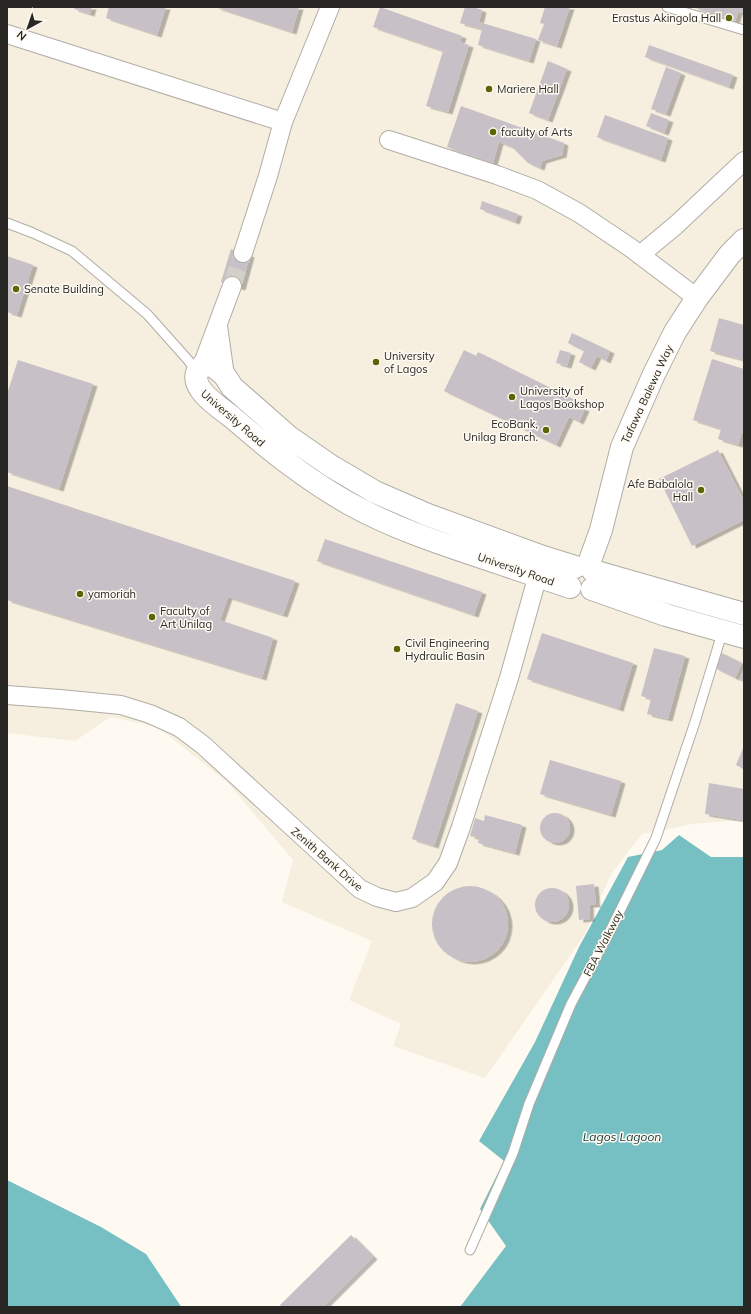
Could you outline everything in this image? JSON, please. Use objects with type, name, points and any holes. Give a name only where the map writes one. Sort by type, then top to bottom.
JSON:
[{"type":"main road","name":"Tafawa Balewa Way","points":[[583,576],[601,530],[622,447],[654,374],[675,332],[697,298],[730,254],[744,240]]},
{"type":"main road","name":"University Road","points":[[540,567],[375,492],[331,466],[289,437],[232,387],[225,376],[216,368],[209,365],[199,370],[196,381],[200,389],[216,405],[278,456],[309,479],[344,500],[394,526],[446,546],[540,567],[583,576],[666,615],[730,620],[744,637]]},
{"type":"street","points":[[243,253],[268,176],[283,122],[330,7]]},
{"type":"street","points":[[7,34],[283,122]]},
{"type":"street","points":[[389,140],[537,190],[579,213],[640,255],[697,298]]},
{"type":"street","points":[[640,255],[676,225],[744,161]]},
{"type":"street","points":[[199,370],[232,286]]},
{"type":"street","points":[[218,323],[225,376]]},
{"type":"street","name":"Zenith Bank Drive","points":[[7,695],[60,698],[121,705],[150,714],[179,728],[203,744],[360,889],[377,897],[396,902],[412,898],[434,882],[448,863],[509,678],[540,567]]},
{"type":"lane","points":[[667,7],[744,30]]},
{"type":"lane","points":[[7,223],[72,251],[147,314],[188,360],[199,370]]},
{"type":"lane","name":"FBA Walkway","points":[[470,1250],[513,1153],[529,1104],[571,1004],[611,929],[656,838],[730,620]]},
{"type":"shaded area","name":"University of Lagos","points":[[7,7],[744,7],[744,820],[692,824],[642,834],[611,874],[585,934],[485,1078],[393,1046],[401,1024],[349,1000],[372,941],[282,902],[293,860],[228,783],[158,727],[110,717],[75,741],[7,733]]},
{"type":"water","name":"Lagos Lagoon","points":[[679,835],[711,857],[744,857],[744,1307],[460,1307],[506,1246],[480,1209],[504,1161],[479,1141],[535,1042],[579,947],[628,857],[662,850]]},
{"type":"water","points":[[7,1180],[101,1227],[146,1254],[182,1307],[7,1307]]},
{"type":"building","points":[[75,7],[92,7],[90,14],[74,9]]},
{"type":"building","points":[[109,7],[166,7],[157,35],[106,18]]},
{"type":"building","points":[[215,7],[299,7],[292,32]]},
{"type":"building","points":[[380,7],[462,36],[460,42],[469,45],[448,112],[426,106],[443,51],[373,27]]},
{"type":"building","points":[[465,7],[473,7],[482,10],[479,22],[536,39],[529,61],[478,45],[482,29],[460,23]]},
{"type":"building","points":[[545,7],[570,7],[557,46],[538,40],[544,24],[540,23]]},
{"type":"building","name":"Erastus Akingola Hall","points":[[693,7],[744,7],[744,12],[738,12],[735,22]]},
{"type":"building","points":[[649,45],[733,75],[729,87],[645,57]]},
{"type":"building","points":[[548,61],[567,69],[548,120],[529,113]]},
{"type":"building","points":[[666,67],[681,73],[666,114],[651,109]]},
{"type":"building","name":"faculty of Arts","points":[[461,106],[564,143],[562,155],[542,161],[540,168],[528,163],[512,147],[499,142],[493,163],[447,147]]},
{"type":"building","points":[[651,113],[669,120],[664,133],[646,126]]},
{"type":"building","points":[[605,115],[668,138],[661,160],[597,137]]},
{"type":"building","points":[[482,201],[518,214],[515,222],[480,209]]},
{"type":"building","points":[[231,249],[250,255],[241,288],[221,282]]},
{"type":"building","name":"Senate Building","points":[[7,256],[33,265],[17,315],[7,312]]},
{"type":"building","points":[[719,318],[744,325],[744,360],[710,351]]},
{"type":"building","points":[[572,333],[610,351],[606,361],[597,356],[591,368],[579,362],[584,351],[568,343]]},
{"type":"building","name":"University of Lagos Bookshop","points":[[464,350],[476,356],[478,352],[579,402],[578,406],[585,409],[579,422],[569,417],[556,445],[444,391]]},
{"type":"building","points":[[560,350],[571,353],[567,366],[556,363]]},
{"type":"building","points":[[712,359],[744,369],[744,433],[742,432],[738,445],[718,439],[721,429],[693,420]]},
{"type":"building","points":[[18,360],[93,384],[59,489],[7,472],[7,394]]},
{"type":"building","name":"Afe Babalola Hall","points":[[718,450],[744,501],[744,520],[692,546],[659,479]]},
{"type":"building","points":[[7,486],[295,581],[283,615],[228,597],[220,620],[273,638],[262,678],[7,600]]},
{"type":"building","points":[[325,539],[482,592],[474,615],[317,561]]},
{"type":"building","points":[[542,633],[633,663],[619,709],[527,679]]},
{"type":"building","points":[[654,648],[685,656],[668,719],[647,714],[651,699],[641,696]]},
{"type":"building","points":[[722,653],[742,663],[735,678],[715,668]]},
{"type":"building","points":[[744,669],[744,682],[739,680]]},
{"type":"building","points":[[456,703],[478,711],[434,846],[412,839]]},
{"type":"building","points":[[744,746],[744,769],[736,765]]},
{"type":"building","points":[[550,760],[621,781],[611,815],[540,794]]},
{"type":"building","points":[[709,783],[744,789],[742,820],[705,814]]},
{"type":"building","points":[[555,813],[561,814],[569,822],[569,834],[561,842],[555,843],[549,842],[541,834],[540,828],[541,822],[549,814]]},
{"type":"building","points":[[485,815],[522,825],[515,853],[478,843],[479,838],[470,836],[475,818],[484,821]]},
{"type":"building","points":[[594,884],[596,905],[589,905],[590,919],[579,920],[576,886]]},
{"type":"building","points":[[462,886],[478,886],[491,892],[502,903],[508,916],[506,939],[491,956],[478,962],[462,962],[449,956],[434,939],[432,932],[432,916],[438,903],[455,888]]},
{"type":"building","points":[[549,888],[555,888],[559,889],[566,895],[569,905],[568,912],[562,919],[555,922],[549,922],[545,921],[538,915],[535,908],[535,902],[536,898],[542,891]]},
{"type":"building","points":[[351,1235],[373,1257],[323,1307],[282,1307],[280,1305]]},
{"type":"tunnel","points":[[232,286],[243,253]]},
{"type":"place","name":"Erastus Akingola Hall","points":[[729,18]]},
{"type":"place","name":"Mariere Hall","points":[[489,89]]},
{"type":"place","name":"faculty of Arts","points":[[493,132]]},
{"type":"place","name":"Senate Building","points":[[16,289]]},
{"type":"place","name":"University of Lagos","points":[[376,362]]},
{"type":"place","name":"University of Lagos Bookshop","points":[[512,397]]},
{"type":"place","name":"EcoBank, Unilag Branch.","points":[[546,430]]},
{"type":"place","name":"Afe Babalola Hall","points":[[701,490]]},
{"type":"place","name":"yamoriah","points":[[80,594]]},
{"type":"place","name":"Faculty of Art Unilag","points":[[152,617]]},
{"type":"place","name":"Civil Engineering Hydraulic Basin","points":[[397,649]]}]
